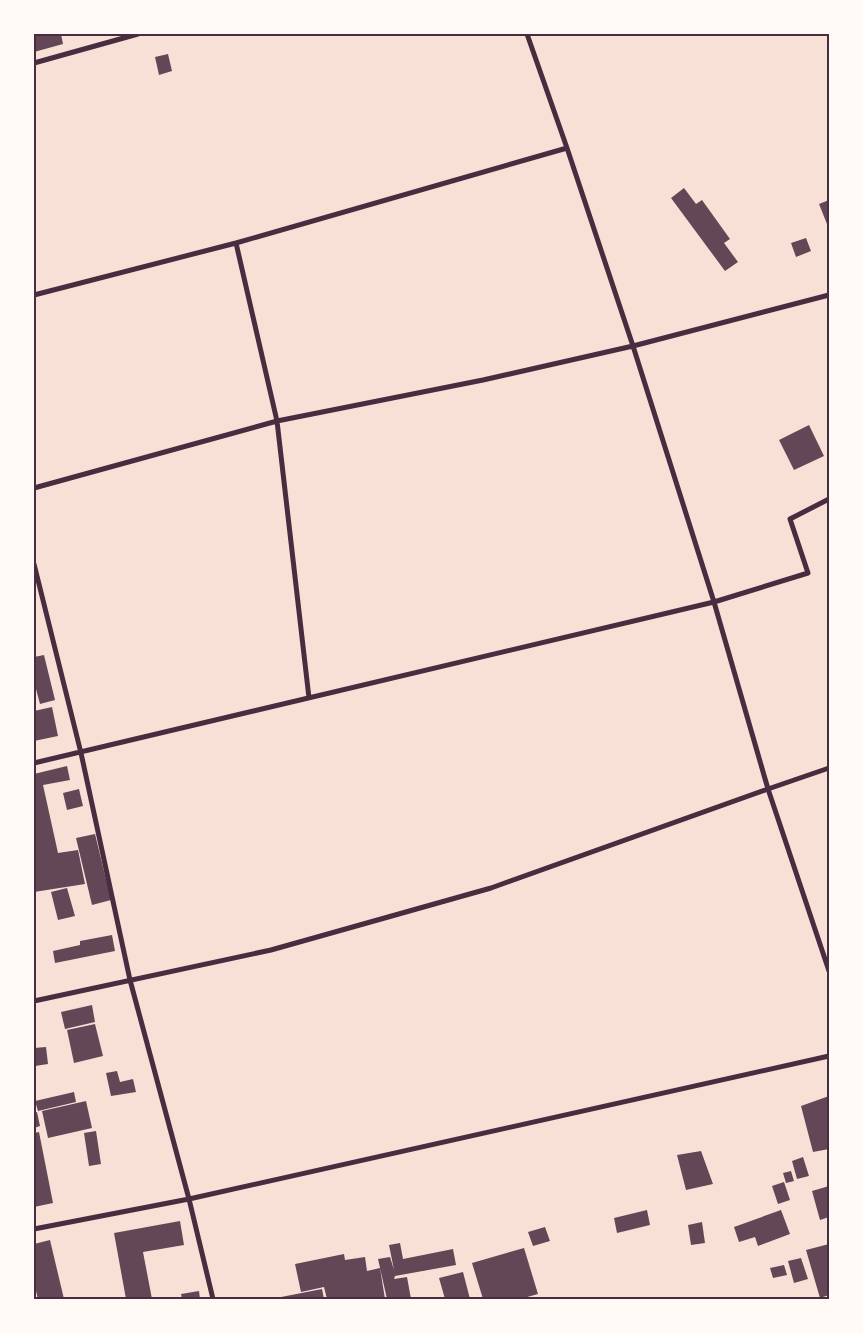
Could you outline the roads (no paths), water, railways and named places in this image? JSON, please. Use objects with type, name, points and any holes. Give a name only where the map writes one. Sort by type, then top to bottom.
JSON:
[{"type":"street","points":[[34,63],[138,34]]},
{"type":"street","points":[[527,34],[633,346],[714,602],[768,788],[829,971]]},
{"type":"street","points":[[34,294],[236,243],[567,148]]},
{"type":"street","points":[[236,243],[276,421],[309,698]]},
{"type":"street","points":[[34,488],[276,421],[483,380],[633,346],[829,295]]},
{"type":"street","points":[[34,763],[714,602],[808,573],[790,519],[829,498]]},
{"type":"street","points":[[34,564],[81,753],[130,980],[190,1199],[213,1299]]},
{"type":"street","points":[[34,1002],[271,950],[491,888],[768,788],[829,768]]},
{"type":"street","points":[[34,1229],[190,1199],[829,1056]]}]
